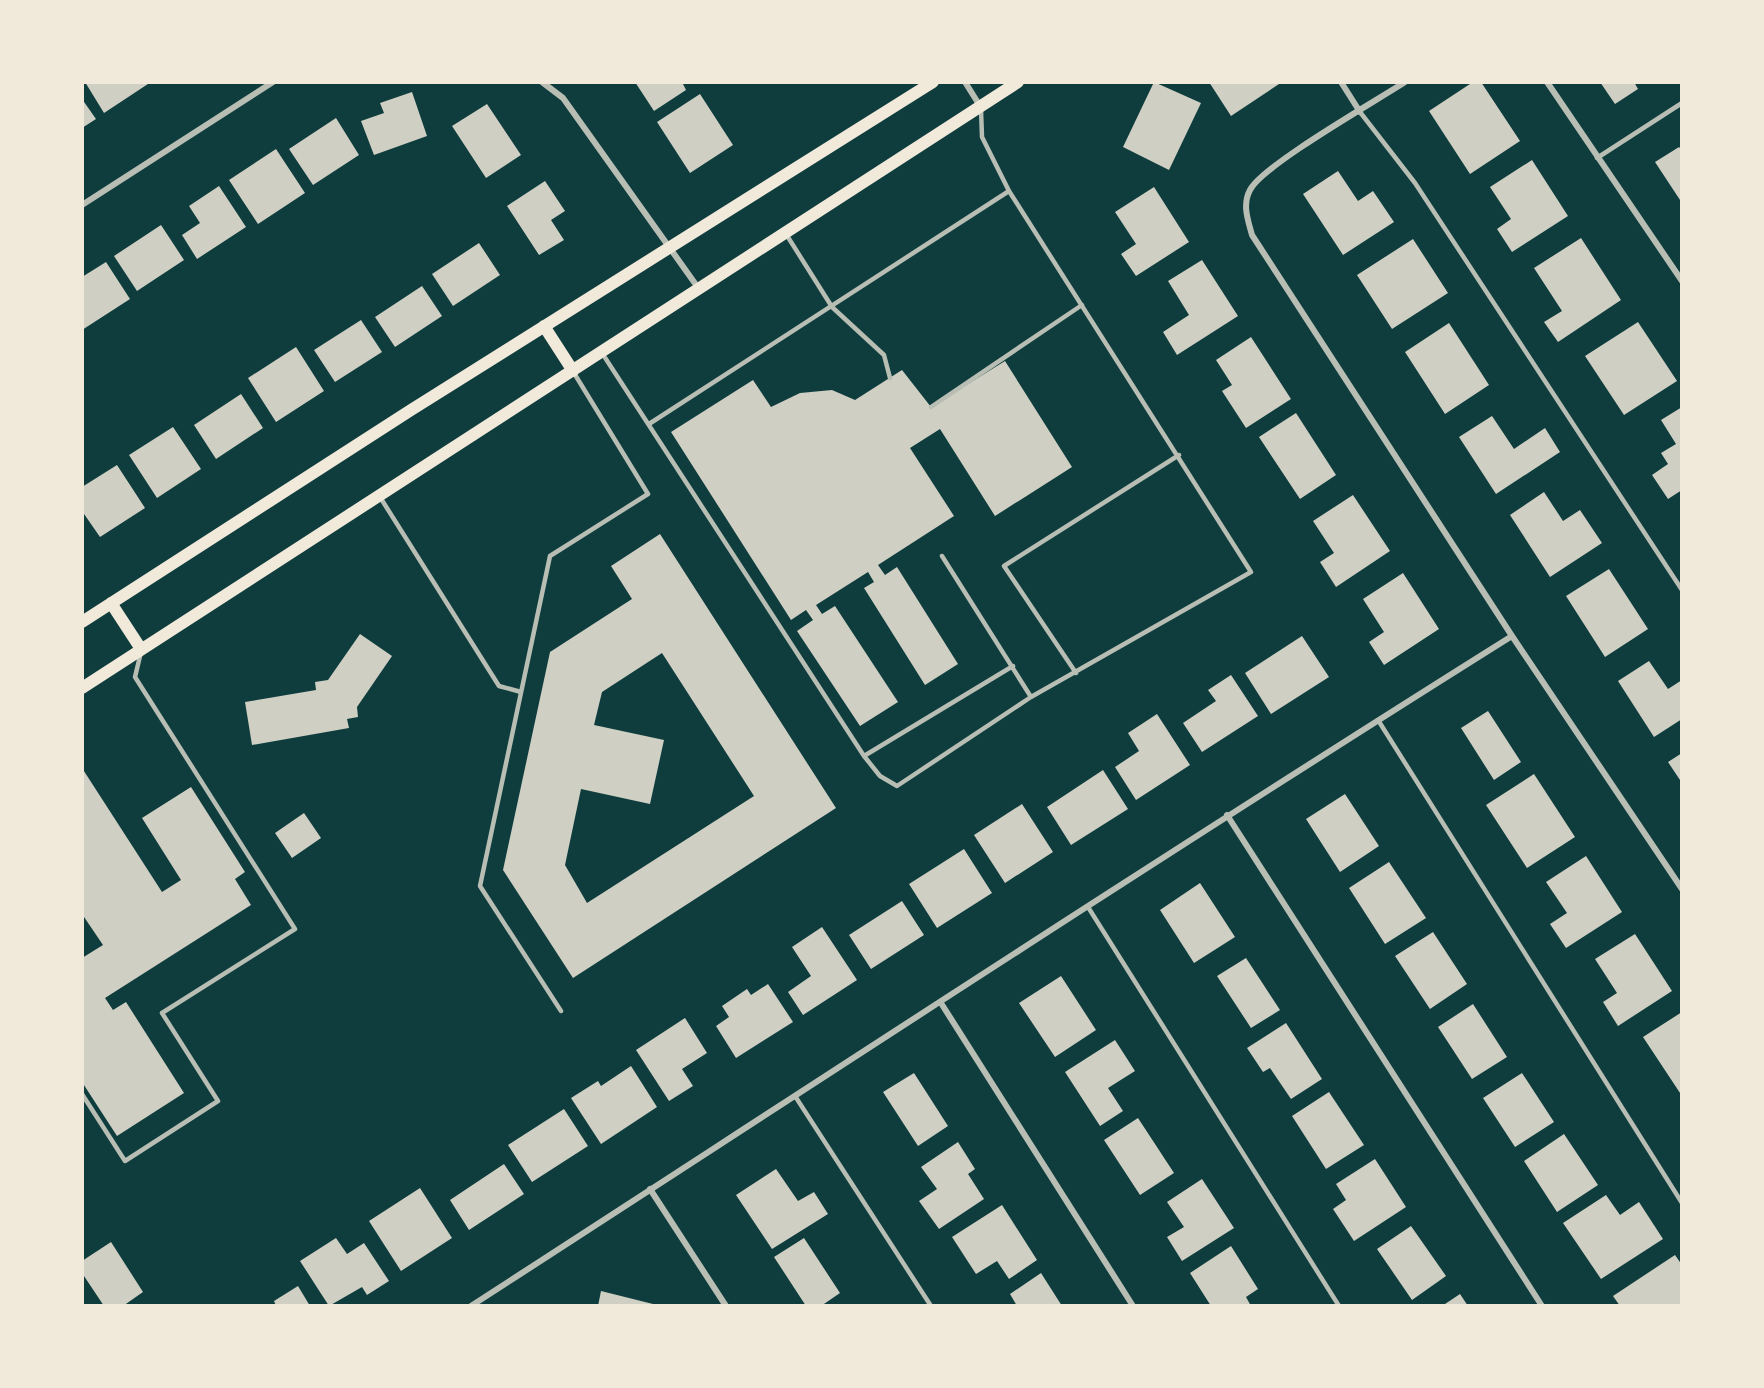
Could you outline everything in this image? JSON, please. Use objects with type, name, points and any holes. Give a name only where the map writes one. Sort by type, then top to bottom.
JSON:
[{"type":"main road","points":[[82,622],[544,326],[933,82]]},
{"type":"main road","points":[[82,687],[1018,82]]},
{"type":"main road","points":[[544,326],[573,371]]},
{"type":"main road","points":[[111,603],[141,650]]},
{"type":"street","points":[[82,205],[273,82]]},
{"type":"street","points":[[542,82],[563,98],[699,290]]},
{"type":"street","points":[[965,82],[981,107]]},
{"type":"street","points":[[1341,82],[1360,112]]},
{"type":"street","points":[[1406,82],[1276,165],[1251,189],[1245,207],[1252,235],[1512,636],[1682,889]]},
{"type":"street","points":[[1547,82],[1682,281]]},
{"type":"street","points":[[471,1305],[941,1003],[1227,815],[1512,636]]},
{"type":"street","points":[[1227,815],[1542,1305]]},
{"type":"street","points":[[941,1003],[1133,1305]]},
{"type":"street","points":[[650,1189],[726,1305]]},
{"type":"lane","points":[[1598,158],[1682,103]]},
{"type":"lane","points":[[602,353],[864,756],[880,776],[897,786],[1031,697],[1076,674],[1251,572],[1179,455],[1009,191],[982,137],[981,107]]},
{"type":"lane","points":[[1360,112],[1415,183],[1682,590]]},
{"type":"lane","points":[[649,424],[1009,191]]},
{"type":"lane","points":[[786,233],[832,307],[884,355],[890,378]]},
{"type":"lane","points":[[931,407],[1082,305]]},
{"type":"lane","points":[[561,1011],[480,886],[550,556],[648,494],[631,470],[573,371]]},
{"type":"lane","points":[[1076,674],[1004,566],[1179,455]]},
{"type":"lane","points":[[380,496],[499,686],[521,692]]},
{"type":"lane","points":[[942,556],[1031,697]]},
{"type":"lane","points":[[82,1095],[124,1161],[218,1101],[162,1013],[295,929],[135,677],[141,650]]},
{"type":"lane","points":[[864,756],[1013,666]]},
{"type":"lane","points":[[1378,720],[1682,1203]]},
{"type":"lane","points":[[1088,907],[1340,1305]]},
{"type":"lane","points":[[795,1096],[932,1305]]},
{"type":"building","points":[[85,82],[151,82],[104,113]]},
{"type":"building","points":[[635,82],[682,82],[686,90],[654,111]]},
{"type":"building","points":[[1154,82],[1201,103],[1169,170],[1123,147]]},
{"type":"building","points":[[1209,82],[1282,82],[1231,116]]},
{"type":"building","points":[[1473,82],[1481,82],[1520,141],[1470,174],[1429,111]]},
{"type":"building","points":[[1600,82],[1634,82],[1638,89],[1615,104]]},
{"type":"building","points":[[412,92],[427,136],[374,155],[361,121],[384,113],[380,103]]},
{"type":"building","points":[[700,94],[733,145],[690,173],[657,122]]},
{"type":"building","points":[[82,99],[96,119],[82,128]]},
{"type":"building","points":[[487,104],[521,155],[486,178],[452,126]]},
{"type":"building","points":[[336,118],[359,155],[313,185],[289,149]]},
{"type":"building","points":[[1679,147],[1682,150],[1682,203],[1655,162]]},
{"type":"building","points":[[276,149],[305,193],[258,224],[229,180]]},
{"type":"building","points":[[1532,160],[1568,216],[1512,252],[1497,229],[1511,219],[1490,187]]},
{"type":"building","points":[[1338,171],[1358,201],[1373,191],[1394,222],[1343,255],[1303,194]]},
{"type":"building","points":[[545,181],[565,211],[551,220],[564,240],[539,255],[507,206]]},
{"type":"building","points":[[219,186],[246,227],[197,259],[182,235],[200,223],[189,206]]},
{"type":"building","points":[[1154,187],[1189,242],[1136,276],[1121,254],[1136,244],[1115,212]]},
{"type":"building","points":[[161,225],[184,260],[137,291],[114,256]]},
{"type":"building","points":[[1581,238],[1621,300],[1558,342],[1544,322],[1562,311],[1534,268]]},
{"type":"building","points":[[1413,239],[1448,293],[1392,329],[1357,275]]},
{"type":"building","points":[[479,243],[500,275],[453,306],[432,274]]},
{"type":"building","points":[[1202,260],[1238,316],[1177,355],[1163,332],[1189,315],[1168,281]]},
{"type":"building","points":[[106,262],[130,299],[82,330],[82,277]]},
{"type":"building","points":[[422,286],[442,316],[395,347],[375,317]]},
{"type":"building","points":[[361,320],[382,352],[335,382],[314,350]]},
{"type":"building","points":[[1638,322],[1677,381],[1624,415],[1585,356]]},
{"type":"building","points":[[1449,323],[1489,385],[1445,414],[1405,352]]},
{"type":"building","points":[[1251,337],[1291,399],[1246,428],[1222,391],[1232,385],[1216,360]]},
{"type":"building","points":[[296,347],[324,391],[276,422],[248,378]]},
{"type":"building","points":[[1005,361],[1072,467],[995,516],[940,429],[910,448],[954,516],[878,565],[885,575],[897,567],[958,664],[925,685],[864,588],[874,582],[868,572],[816,605],[822,614],[835,606],[898,702],[860,726],[797,631],[813,620],[806,610],[791,620],[671,432],[753,380],[771,407],[800,393],[832,390],[855,400],[902,370],[931,407]]},
{"type":"building","points":[[241,394],[263,428],[216,459],[194,425]]},
{"type":"building","points":[[1682,407],[1682,490],[1668,499],[1652,475],[1668,464],[1661,453],[1676,444],[1661,420]]},
{"type":"building","points":[[1296,413],[1336,475],[1300,499],[1259,437]]},
{"type":"building","points":[[1492,416],[1514,449],[1545,428],[1560,452],[1496,494],[1459,437]]},
{"type":"building","points":[[173,427],[201,469],[157,498],[129,455]]},
{"type":"building","points":[[117,465],[145,508],[100,537],[82,511],[82,487]]},
{"type":"building","points":[[1544,492],[1563,521],[1580,510],[1602,543],[1550,577],[1510,515]]},
{"type":"building","points":[[1353,495],[1390,551],[1336,587],[1320,562],[1334,553],[1313,521]]},
{"type":"building","points":[[660,534],[836,808],[573,978],[503,870],[550,652],[632,599],[611,566]],"holes":[[[662,653],[754,796],[587,903],[565,865],[581,789],[650,804],[664,740],[594,725],[602,692]]]},
{"type":"building","points":[[1609,569],[1648,629],[1605,657],[1566,596]]},
{"type":"building","points":[[1403,573],[1439,629],[1384,665],[1369,642],[1384,632],[1363,599]]},
{"type":"building","points":[[360,634],[392,656],[357,707],[358,717],[347,719],[349,728],[252,745],[245,702],[316,690],[315,682],[328,680]]},
{"type":"building","points":[[1302,636],[1329,677],[1271,714],[1245,673]]},
{"type":"building","points":[[1649,661],[1668,689],[1682,680],[1682,719],[1654,737],[1618,681]]},
{"type":"building","points":[[1231,675],[1258,716],[1202,752],[1183,723],[1216,701],[1208,690]]},
{"type":"building","points":[[1488,711],[1521,762],[1494,780],[1461,728]]},
{"type":"building","points":[[1157,714],[1190,765],[1136,800],[1115,767],[1139,751],[1128,733]]},
{"type":"building","points":[[1682,753],[1682,783],[1668,762]]},
{"type":"building","points":[[82,768],[162,892],[181,880],[142,818],[191,787],[245,872],[235,879],[251,905],[105,998],[113,1010],[126,1002],[184,1093],[117,1136],[82,1082],[82,958],[103,945],[82,914]]},
{"type":"building","points":[[1103,770],[1128,809],[1071,845],[1047,807]]},
{"type":"building","points":[[1534,774],[1575,837],[1527,868],[1486,805]]},
{"type":"building","points":[[1345,794],[1379,846],[1340,872],[1306,819]]},
{"type":"building","points":[[1022,804],[1053,852],[1005,883],[974,835]]},
{"type":"building","points":[[304,813],[321,838],[292,858],[275,833]]},
{"type":"building","points":[[964,849],[992,893],[937,928],[909,884]]},
{"type":"building","points":[[1586,856],[1622,912],[1566,948],[1550,924],[1567,913],[1546,882]]},
{"type":"building","points":[[1389,862],[1426,918],[1385,944],[1349,888]]},
{"type":"building","points":[[1200,883],[1235,937],[1194,963],[1160,910]]},
{"type":"building","points":[[902,901],[924,935],[871,969],[849,935]]},
{"type":"building","points":[[822,927],[857,980],[803,1015],[788,992],[811,976],[792,947]]},
{"type":"building","points":[[1433,932],[1467,984],[1430,1009],[1395,956]]},
{"type":"building","points":[[1635,934],[1672,991],[1618,1026],[1603,1002],[1617,993],[1595,959]]},
{"type":"building","points":[[1246,958],[1280,1010],[1251,1028],[1217,976]]},
{"type":"building","points":[[1061,976],[1096,1030],[1055,1057],[1019,1003]]},
{"type":"building","points":[[768,984],[793,1022],[736,1058],[716,1026],[729,1017],[722,1006],[747,989],[751,995]]},
{"type":"building","points":[[1473,1004],[1507,1057],[1472,1079],[1438,1027]]},
{"type":"building","points":[[1682,1012],[1682,1096],[1643,1037]]},
{"type":"building","points":[[685,1018],[707,1053],[682,1069],[693,1086],[669,1101],[636,1050]]},
{"type":"building","points":[[1286,1023],[1322,1079],[1291,1099],[1270,1068],[1263,1072],[1247,1048]]},
{"type":"building","points":[[1115,1040],[1135,1071],[1108,1088],[1123,1111],[1100,1126],[1065,1072]]},
{"type":"building","points":[[631,1066],[657,1107],[601,1144],[571,1098],[598,1081],[601,1086]]},
{"type":"building","points":[[914,1073],[948,1126],[918,1146],[883,1092]]},
{"type":"building","points":[[1522,1073],[1554,1122],[1515,1147],[1483,1098]]},
{"type":"building","points":[[1329,1092],[1364,1145],[1326,1169],[1292,1116]]},
{"type":"building","points":[[564,1109],[588,1146],[532,1182],[508,1145]]},
{"type":"building","points":[[1138,1118],[1174,1173],[1140,1195],[1104,1140]]},
{"type":"building","points":[[1564,1134],[1598,1185],[1557,1212],[1524,1161]]},
{"type":"building","points":[[958,1142],[975,1169],[968,1174],[984,1199],[939,1229],[919,1201],[937,1189],[921,1167]]},
{"type":"building","points":[[1375,1159],[1406,1207],[1354,1241],[1333,1209],[1346,1200],[1336,1184]]},
{"type":"building","points":[[504,1164],[524,1194],[469,1230],[450,1200]]},
{"type":"building","points":[[776,1169],[798,1201],[814,1192],[828,1214],[772,1249],[736,1195]]},
{"type":"building","points":[[1202,1179],[1234,1228],[1182,1261],[1167,1237],[1184,1227],[1167,1202]]},
{"type":"building","points":[[420,1188],[452,1238],[401,1271],[369,1221]]},
{"type":"building","points":[[1606,1195],[1620,1215],[1639,1202],[1663,1239],[1601,1279],[1563,1223]]},
{"type":"building","points":[[1002,1205],[1037,1260],[1009,1279],[997,1261],[976,1274],[952,1237]]},
{"type":"building","points":[[1411,1226],[1446,1276],[1412,1300],[1377,1249]]},
{"type":"building","points":[[336,1238],[347,1254],[364,1243],[389,1281],[367,1295],[362,1287],[329,1306],[300,1261]]},
{"type":"building","points":[[804,1238],[840,1293],[821,1306],[806,1306],[774,1257]]},
{"type":"building","points":[[111,1242],[143,1292],[123,1306],[104,1306],[82,1273],[82,1261]]},
{"type":"building","points":[[1231,1246],[1258,1289],[1246,1297],[1251,1306],[1211,1306],[1190,1273]]},
{"type":"building","points":[[1675,1255],[1682,1265],[1682,1306],[1620,1306],[1613,1296]]},
{"type":"building","points":[[1041,1273],[1062,1306],[1017,1306],[1010,1294]]},
{"type":"building","points":[[298,1286],[310,1306],[276,1306],[274,1301]]},
{"type":"building","points":[[601,1291],[657,1305],[657,1306],[598,1306]]},
{"type":"building","points":[[1460,1294],[1468,1306],[1442,1306]]}]
